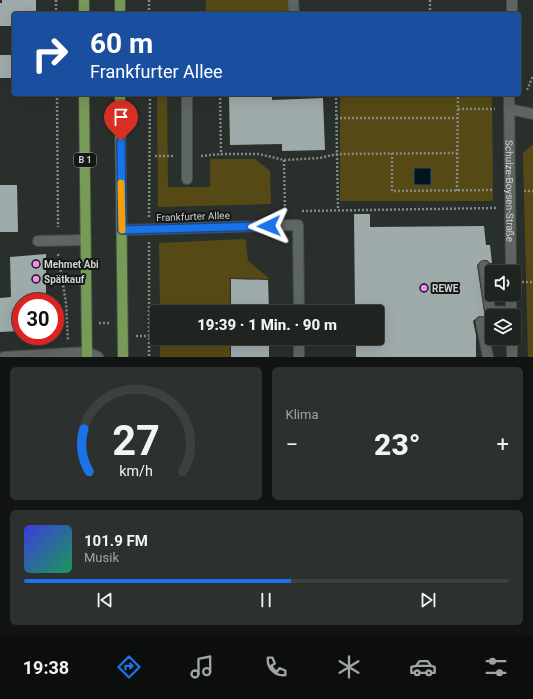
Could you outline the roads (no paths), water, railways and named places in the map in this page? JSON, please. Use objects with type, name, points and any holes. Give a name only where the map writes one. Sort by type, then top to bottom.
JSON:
[{"type":"main road","points":[[84,0],[84,12]]},
{"type":"main road","points":[[120,0],[120,12]]},
{"type":"main road","name":"B 1","points":[[84,96],[87,354]]},
{"type":"main road","points":[[120,96],[123,357]]},
{"type":"street","points":[[293,0],[294,12]]},
{"type":"street","points":[[512,0],[512,12]]},
{"type":"street","points":[[187,96],[187,179]]},
{"type":"street","name":"Schulze-Boysen-Straße","points":[[510,96],[509,207],[511,265]]},
{"type":"street","points":[[509,109],[533,114]]},
{"type":"street","name":"Frankfurter Allee","points":[[122,230],[298,225],[299,305]]},
{"type":"street","points":[[38,241],[86,240]]},
{"type":"street","points":[[484,266],[490,309]]},
{"type":"street","points":[[481,322],[488,357]]},
{"type":"street","points":[[299,345],[299,357]]},
{"type":"street","points":[[512,345],[512,357]]},
{"type":"street","points":[[4,357],[68,353],[87,354],[98,357]]},
{"type":"water","points":[[414,168],[431,168],[431,185],[414,185]]},
{"type":"place","name":"Mehmet Abi","points":[[36,264]]},
{"type":"place","name":"Spätkauf","points":[[36,279]]},
{"type":"place","name":"REWE","points":[[424,288]]}]
